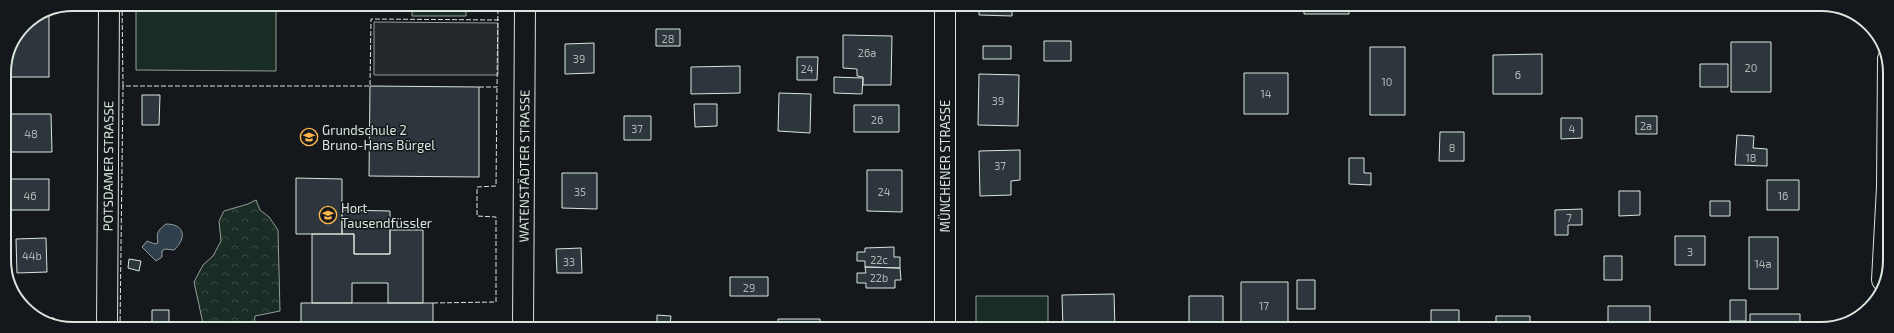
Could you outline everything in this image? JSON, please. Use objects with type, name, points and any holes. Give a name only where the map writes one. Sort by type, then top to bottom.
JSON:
[{"type":"street","name":"POTSDAMER STRASSE","points":[[107,322],[109,11]]},
{"type":"street","name":"WATENSTÄDTER STRASSE","points":[[523,322],[525,11]]},
{"type":"street","name":"MÜNCHENER STRASSE","points":[[945,11],[945,322]]},
{"type":"green space","points":[[136,11],[276,11],[276,71],[136,70]]},
{"type":"green space","points":[[412,11],[466,11],[466,16],[412,16]]},
{"type":"green space","points":[[256,200],[260,210],[269,217],[278,230],[280,311],[255,316],[254,322],[203,322],[194,282],[203,265],[213,256],[221,241],[219,221],[224,211]]},
{"type":"green space","points":[[976,296],[1048,296],[1048,322],[976,322]]},
{"type":"shaded area","points":[[374,22],[498,23],[498,75],[374,75]]},
{"type":"water","points":[[166,224],[177,226],[180,229],[182,232],[181,241],[174,250],[165,249],[162,251],[162,257],[156,261],[142,247],[147,241],[155,244],[158,243],[158,232]]},
{"type":"building","points":[[979,11],[1012,11],[1012,16],[979,15]]},
{"type":"building","points":[[1304,11],[1349,11],[1349,14],[1304,14]]},
{"type":"building","points":[[49,16],[49,77],[11,77],[11,73],[12,61],[21,39],[29,29],[39,21]]},
{"type":"building","points":[[656,29],[680,29],[680,46],[656,46]]},
{"type":"building","points":[[843,35],[892,36],[891,85],[863,85],[863,77],[857,76],[857,69],[843,68]]},
{"type":"building","points":[[1044,41],[1071,41],[1071,61],[1044,61]]},
{"type":"building","points":[[1731,42],[1771,42],[1771,92],[1731,92]]},
{"type":"building","points":[[594,43],[594,73],[565,74],[565,44]]},
{"type":"building","points":[[983,46],[1011,46],[1011,59],[983,59]]},
{"type":"building","points":[[1370,47],[1405,47],[1405,115],[1370,115]]},
{"type":"building","points":[[1542,54],[1542,94],[1493,94],[1493,55]]},
{"type":"building","points":[[797,57],[818,57],[817,80],[797,80]]},
{"type":"building","points":[[1700,64],[1728,64],[1728,87],[1700,87]]},
{"type":"building","points":[[740,66],[740,93],[691,94],[691,67]]},
{"type":"building","points":[[1244,73],[1288,73],[1288,114],[1244,114]]},
{"type":"building","points":[[979,74],[1019,75],[1018,126],[978,125]]},
{"type":"building","points":[[834,77],[863,78],[862,94],[834,93]]},
{"type":"building","points":[[370,86],[479,87],[479,177],[369,176]]},
{"type":"building","points":[[779,93],[811,94],[810,133],[778,131]]},
{"type":"building","points":[[142,95],[160,95],[159,125],[142,125]]},
{"type":"building","points":[[694,104],[717,104],[717,126],[695,127]]},
{"type":"building","points":[[854,105],[899,105],[899,132],[854,132]]},
{"type":"building","points":[[11,114],[51,114],[52,152],[11,152]]},
{"type":"building","points":[[624,116],[651,116],[651,140],[624,140]]},
{"type":"building","points":[[1636,116],[1657,116],[1657,134],[1636,134]]},
{"type":"building","points":[[1561,118],[1582,118],[1582,138],[1561,139]]},
{"type":"building","points":[[1440,132],[1464,132],[1464,161],[1439,161]]},
{"type":"building","points":[[1737,135],[1754,136],[1753,148],[1767,149],[1767,166],[1735,165]]},
{"type":"building","points":[[1020,150],[1020,180],[1011,181],[1011,195],[980,196],[979,151]]},
{"type":"building","points":[[1349,158],[1364,158],[1364,173],[1371,173],[1371,185],[1349,184]]},
{"type":"building","points":[[867,170],[902,170],[902,212],[867,211]]},
{"type":"building","points":[[562,173],[597,173],[597,209],[562,208]]},
{"type":"building","points":[[296,178],[342,179],[342,234],[296,234]]},
{"type":"building","points":[[11,179],[49,179],[49,210],[11,210]]},
{"type":"building","points":[[1767,180],[1799,180],[1799,210],[1767,210]]},
{"type":"building","points":[[1619,191],[1640,191],[1640,215],[1619,216]]},
{"type":"building","points":[[1710,201],[1730,201],[1730,216],[1710,216]]},
{"type":"building","points":[[1582,209],[1582,225],[1568,225],[1568,235],[1555,235],[1555,210]]},
{"type":"building","points":[[342,210],[390,211],[390,254],[354,254],[354,234],[342,234]]},
{"type":"building","points":[[390,230],[423,230],[423,303],[388,303],[388,283],[352,283],[352,303],[312,303],[312,234],[354,234],[354,254],[390,254]]},
{"type":"building","points":[[1675,236],[1705,236],[1705,265],[1675,265]]},
{"type":"building","points":[[1749,237],[1778,237],[1778,289],[1749,289]]},
{"type":"building","points":[[46,238],[47,272],[17,273],[16,239]]},
{"type":"building","points":[[894,247],[894,257],[900,257],[900,268],[865,267],[865,261],[857,261],[857,252],[865,252],[865,248]]},
{"type":"building","points":[[581,248],[582,273],[557,273],[556,249]]},
{"type":"building","points":[[1604,256],[1622,256],[1622,280],[1604,280]]},
{"type":"building","points":[[129,259],[141,261],[139,271],[128,268]]},
{"type":"building","points":[[865,267],[900,268],[901,280],[895,280],[895,288],[866,288],[866,283],[857,283],[857,273],[866,273]]},
{"type":"building","points":[[730,277],[768,277],[768,296],[730,296]]},
{"type":"building","points":[[1297,280],[1315,280],[1315,309],[1297,309]]},
{"type":"building","points":[[1241,282],[1288,282],[1288,322],[1241,322]]},
{"type":"building","points":[[1114,294],[1115,322],[1063,322],[1062,295]]},
{"type":"building","points":[[1189,296],[1223,296],[1223,322],[1189,322]]},
{"type":"building","points":[[1730,300],[1746,300],[1746,321],[1730,321]]},
{"type":"building","points":[[301,303],[433,303],[433,322],[301,322]]},
{"type":"building","points":[[1608,306],[1650,306],[1650,322],[1608,322]]},
{"type":"building","points":[[152,310],[169,310],[169,322],[152,322]]},
{"type":"building","points":[[1431,310],[1459,310],[1459,322],[1431,322]]},
{"type":"building","points":[[1750,314],[1800,314],[1800,322],[1750,322]]},
{"type":"building","points":[[657,315],[671,316],[670,322],[657,322]]},
{"type":"building","points":[[1496,316],[1530,316],[1530,322],[1496,322]]},
{"type":"building","points":[[778,319],[820,319],[820,322],[778,322]]},
{"type":"fence","points":[[122,11],[123,86]]},
{"type":"fence","points":[[479,87],[497,87],[498,11]]},
{"type":"fence","points":[[120,322],[123,86],[370,86],[371,19],[499,20]]},
{"type":"fence","points":[[433,303],[496,302],[496,217],[477,216],[477,187],[496,186],[497,87]]},
{"type":"place","name":"Grundschule 2 Bruno-Hans Bürgel","points":[[309,137]]},
{"type":"place","name":"Hort Tausendfüssler","points":[[328,215]]}]
